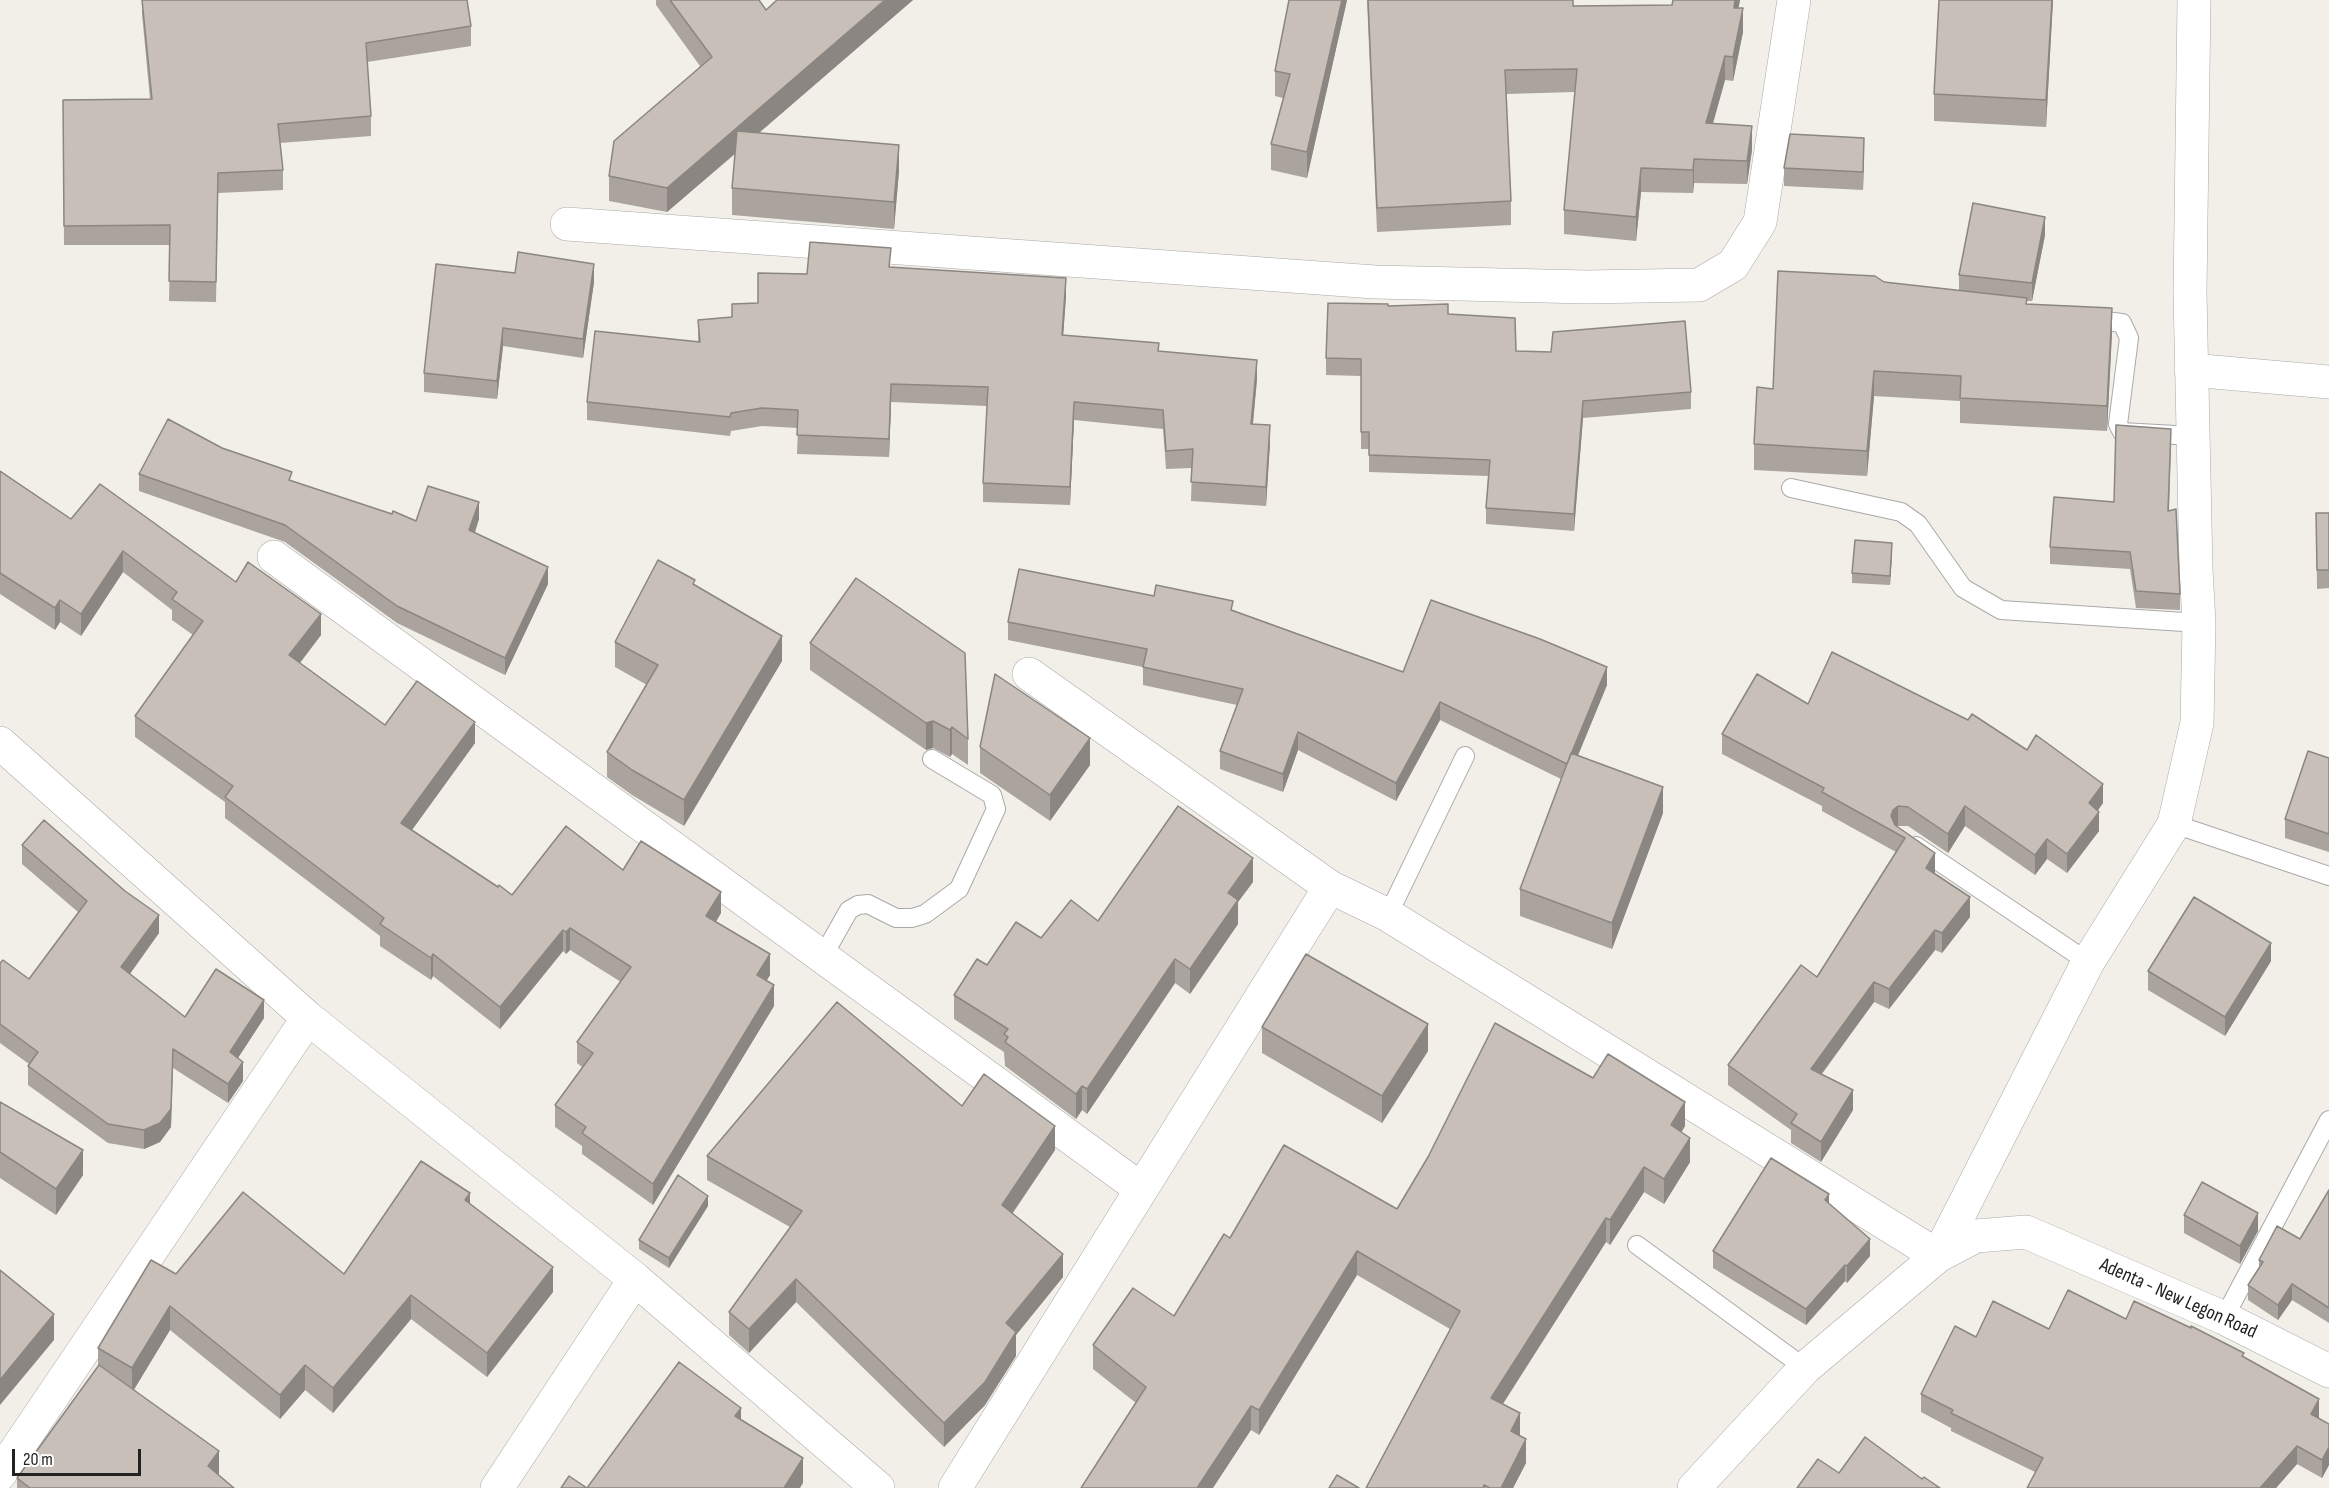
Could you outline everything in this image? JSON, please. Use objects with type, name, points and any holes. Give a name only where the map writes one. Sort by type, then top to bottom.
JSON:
[{"type":"street","points":[[567,224],[1375,282],[1587,287],[1699,285],[1734,265],[1760,222],[1794,0]]},
{"type":"street","points":[[1694,1488],[1805,1368],[1938,1256],[2088,962],[2174,824],[2197,723],[2199,663],[2191,370],[2194,0]]},
{"type":"street","points":[[2191,370],[2329,382]]},
{"type":"street","points":[[274,558],[1142,1189]]},
{"type":"street","points":[[1029,674],[1330,886],[1388,915],[1938,1256]]},
{"type":"street","points":[[3,751],[308,1018],[635,1279],[878,1488]]},
{"type":"street","points":[[955,1488],[1330,886]]},
{"type":"street","points":[[0,1474],[308,1018]]},
{"type":"street","name":"Adenta - New Legon Road","points":[[1938,1256],[1976,1236],[2026,1232],[2224,1318],[2329,1371]]},
{"type":"street","points":[[496,1488],[635,1279]]},
{"type":"lane","points":[[2075,318],[2122,323],[2129,338],[2118,424],[2122,432],[2193,436]]},
{"type":"lane","points":[[1791,488],[1901,512],[1918,524],[1963,588],[2001,610],[2199,622]]},
{"type":"lane","points":[[1388,915],[1465,756]]},
{"type":"lane","points":[[823,956],[849,910],[858,905],[868,904],[897,918],[912,918],[925,914],[959,889],[996,809],[992,795],[932,759]]},
{"type":"lane","points":[[2174,824],[2329,876]]},
{"type":"lane","points":[[1902,836],[2088,962]]},
{"type":"lane","points":[[2224,1318],[2329,1120]]},
{"type":"lane","points":[[1637,1245],[1805,1368]]},
{"type":"building","points":[[142,0],[467,0],[471,26],[366,43],[371,116],[278,124],[283,170],[218,173],[216,282],[169,281],[170,225],[64,226],[63,100],[152,99]]},
{"type":"building","points":[[670,0],[759,0],[766,10],[777,0],[885,0],[667,188],[609,176],[614,141],[712,57]]},
{"type":"building","points":[[1289,0],[1342,0],[1307,152],[1271,144],[1290,74],[1275,71]]},
{"type":"building","points":[[1368,0],[1573,0],[1573,6],[1672,5],[1673,0],[1735,0],[1734,8],[1743,8],[1733,57],[1725,56],[1706,123],[1752,126],[1747,161],[1694,159],[1693,170],[1641,168],[1636,217],[1564,210],[1577,69],[1505,70],[1511,201],[1377,208]]},
{"type":"building","points":[[1939,0],[2052,0],[2046,100],[1934,94]]},
{"type":"building","points":[[737,131],[899,145],[894,202],[732,188]]},
{"type":"building","points":[[1790,134],[1864,138],[1863,172],[1784,168]]},
{"type":"building","points":[[1973,203],[2045,217],[2032,283],[1959,275]]},
{"type":"building","points":[[810,242],[891,248],[889,267],[1066,278],[1062,335],[1159,343],[1158,351],[1257,360],[1251,424],[1270,425],[1266,487],[1191,482],[1193,449],[1166,451],[1163,410],[1074,402],[1070,487],[983,483],[988,387],[891,384],[889,439],[797,435],[798,410],[762,408],[731,413],[730,417],[587,402],[595,331],[700,342],[698,320],[732,317],[732,304],[758,303],[758,273],[807,274]]},
{"type":"building","points":[[518,252],[594,264],[583,339],[503,328],[497,381],[424,373],[436,264],[515,273]]},
{"type":"building","points":[[1778,271],[1875,276],[1884,282],[2027,298],[2026,304],[2112,308],[2107,406],[1960,398],[1961,376],[1874,371],[1867,451],[1754,444],[1757,387],[1773,389]]},
{"type":"building","points":[[1328,303],[1388,304],[1388,306],[1448,304],[1448,314],[1515,318],[1516,351],[1551,352],[1553,332],[1685,321],[1691,392],[1583,401],[1574,514],[1486,508],[1490,460],[1369,455],[1369,432],[1361,432],[1361,359],[1326,358]]},
{"type":"building","points":[[168,419],[222,448],[292,472],[289,480],[392,514],[393,511],[416,521],[428,486],[479,502],[469,530],[548,567],[505,658],[397,606],[285,525],[139,474]]},
{"type":"building","points":[[2116,425],[2171,429],[2168,511],[2176,509],[2180,594],[2136,591],[2130,552],[2050,547],[2054,497],[2114,502]]},
{"type":"building","points":[[0,471],[71,519],[100,484],[236,582],[248,562],[321,614],[289,655],[385,725],[417,681],[475,722],[401,823],[498,887],[499,885],[512,895],[566,826],[623,870],[641,841],[721,892],[706,916],[770,954],[757,975],[774,985],[653,1184],[582,1133],[586,1127],[555,1105],[593,1053],[577,1042],[631,967],[570,928],[566,932],[563,930],[500,1007],[433,954],[431,958],[380,924],[384,918],[225,797],[233,786],[135,716],[203,621],[172,599],[177,592],[123,551],[81,614],[60,600],[55,608],[0,573]]},
{"type":"building","points":[[2316,513],[2329,513],[2329,570],[2317,570]]},
{"type":"building","points":[[1855,540],[1892,543],[1890,576],[1852,573]]},
{"type":"building","points":[[658,560],[695,580],[693,584],[782,636],[684,800],[632,770],[607,752],[658,665],[615,642]]},
{"type":"building","points":[[1019,569],[1154,596],[1156,585],[1233,601],[1231,610],[1403,672],[1431,600],[1540,639],[1607,667],[1567,764],[1440,702],[1396,783],[1298,732],[1283,774],[1220,751],[1243,689],[1143,667],[1147,649],[1008,622]]},
{"type":"building","points":[[856,578],[965,653],[968,739],[952,727],[950,730],[933,721],[926,723],[810,643]]},
{"type":"building","points":[[1832,652],[1968,720],[1972,714],[2027,750],[2036,735],[2103,784],[2089,803],[2099,812],[2067,854],[2047,839],[2035,855],[1965,806],[1948,834],[1908,807],[1898,806],[1893,810],[1891,816],[1895,825],[1935,853],[1926,868],[1970,897],[1942,933],[1935,930],[1889,989],[1874,982],[1811,1069],[1853,1090],[1821,1142],[1791,1123],[1797,1114],[1728,1065],[1801,965],[1817,977],[1905,838],[1822,792],[1824,788],[1722,734],[1757,674],[1808,704]]},
{"type":"building","points":[[995,674],[1090,738],[1050,795],[980,747]]},
{"type":"building","points":[[2308,751],[2329,758],[2329,834],[2285,819]]},
{"type":"building","points":[[1571,753],[1663,787],[1612,923],[1520,889]]},
{"type":"building","points":[[1178,806],[1253,858],[1228,893],[1238,900],[1190,969],[1175,959],[1087,1089],[1082,1086],[1076,1094],[1005,1042],[1008,1037],[1004,1034],[1008,1029],[954,995],[977,959],[987,965],[1016,922],[1041,938],[1071,900],[1098,921]]},
{"type":"building","points":[[44,820],[125,891],[159,915],[121,967],[185,1017],[216,969],[264,1000],[230,1052],[243,1062],[228,1084],[173,1049],[171,1109],[160,1123],[144,1130],[108,1124],[28,1066],[38,1052],[0,1024],[0,963],[3,960],[29,979],[87,901],[22,845]]},
{"type":"building","points":[[2194,897],[2271,943],[2225,1017],[2148,971]]},
{"type":"building","points":[[1306,954],[1428,1024],[1382,1096],[1262,1027]]},
{"type":"building","points":[[837,1002],[962,1106],[984,1074],[1055,1126],[1002,1205],[1063,1254],[1006,1323],[1016,1332],[985,1382],[944,1423],[796,1279],[749,1329],[729,1312],[802,1211],[707,1156]]},
{"type":"building","points":[[1495,1023],[1593,1078],[1608,1054],[1685,1102],[1671,1125],[1690,1138],[1664,1179],[1644,1167],[1610,1220],[1606,1218],[1491,1398],[1520,1413],[1511,1431],[1526,1439],[1501,1488],[1490,1488],[1484,1485],[1483,1488],[1366,1488],[1460,1311],[1357,1251],[1259,1410],[1251,1406],[1197,1488],[1081,1488],[1146,1387],[1093,1345],[1133,1288],[1174,1316],[1224,1234],[1230,1238],[1284,1145],[1397,1209],[1428,1157]]},
{"type":"building","points":[[0,1102],[83,1150],[56,1189],[0,1152]]},
{"type":"building","points":[[1771,1158],[1829,1194],[1825,1200],[1870,1239],[1806,1309],[1713,1251]]},
{"type":"building","points":[[421,1161],[470,1193],[465,1200],[553,1267],[487,1353],[411,1295],[333,1388],[305,1365],[280,1395],[170,1306],[132,1368],[98,1348],[151,1260],[176,1274],[243,1192],[344,1274]]},
{"type":"building","points":[[678,1175],[708,1196],[669,1258],[639,1240]]},
{"type":"building","points":[[2202,1182],[2258,1213],[2240,1246],[2184,1215]]},
{"type":"building","points":[[2329,1190],[2329,1308],[2292,1284],[2278,1305],[2248,1285],[2263,1262],[2259,1260],[2277,1226],[2300,1239]]},
{"type":"building","points":[[0,1270],[54,1314],[0,1380]]},
{"type":"building","points":[[2068,1290],[2126,1319],[2134,1301],[2244,1353],[2242,1356],[2319,1399],[2311,1414],[2329,1424],[2329,1447],[2322,1460],[2297,1446],[2260,1488],[2027,1488],[2043,1458],[1951,1413],[1953,1410],[1921,1394],[1955,1326],[1976,1337],[1993,1301],[2049,1329]]},
{"type":"building","points":[[679,1362],[741,1408],[735,1416],[803,1458],[784,1488],[587,1488]]},
{"type":"building","points":[[99,1365],[219,1451],[208,1466],[234,1488],[30,1488],[17,1478]]},
{"type":"building","points":[[1865,1437],[1922,1479],[1924,1477],[1940,1488],[1797,1488],[1818,1459],[1839,1473]]},
{"type":"building","points":[[1337,1475],[1359,1488],[1329,1488]]},
{"type":"building","points":[[569,1476],[587,1488],[561,1488]]}]
